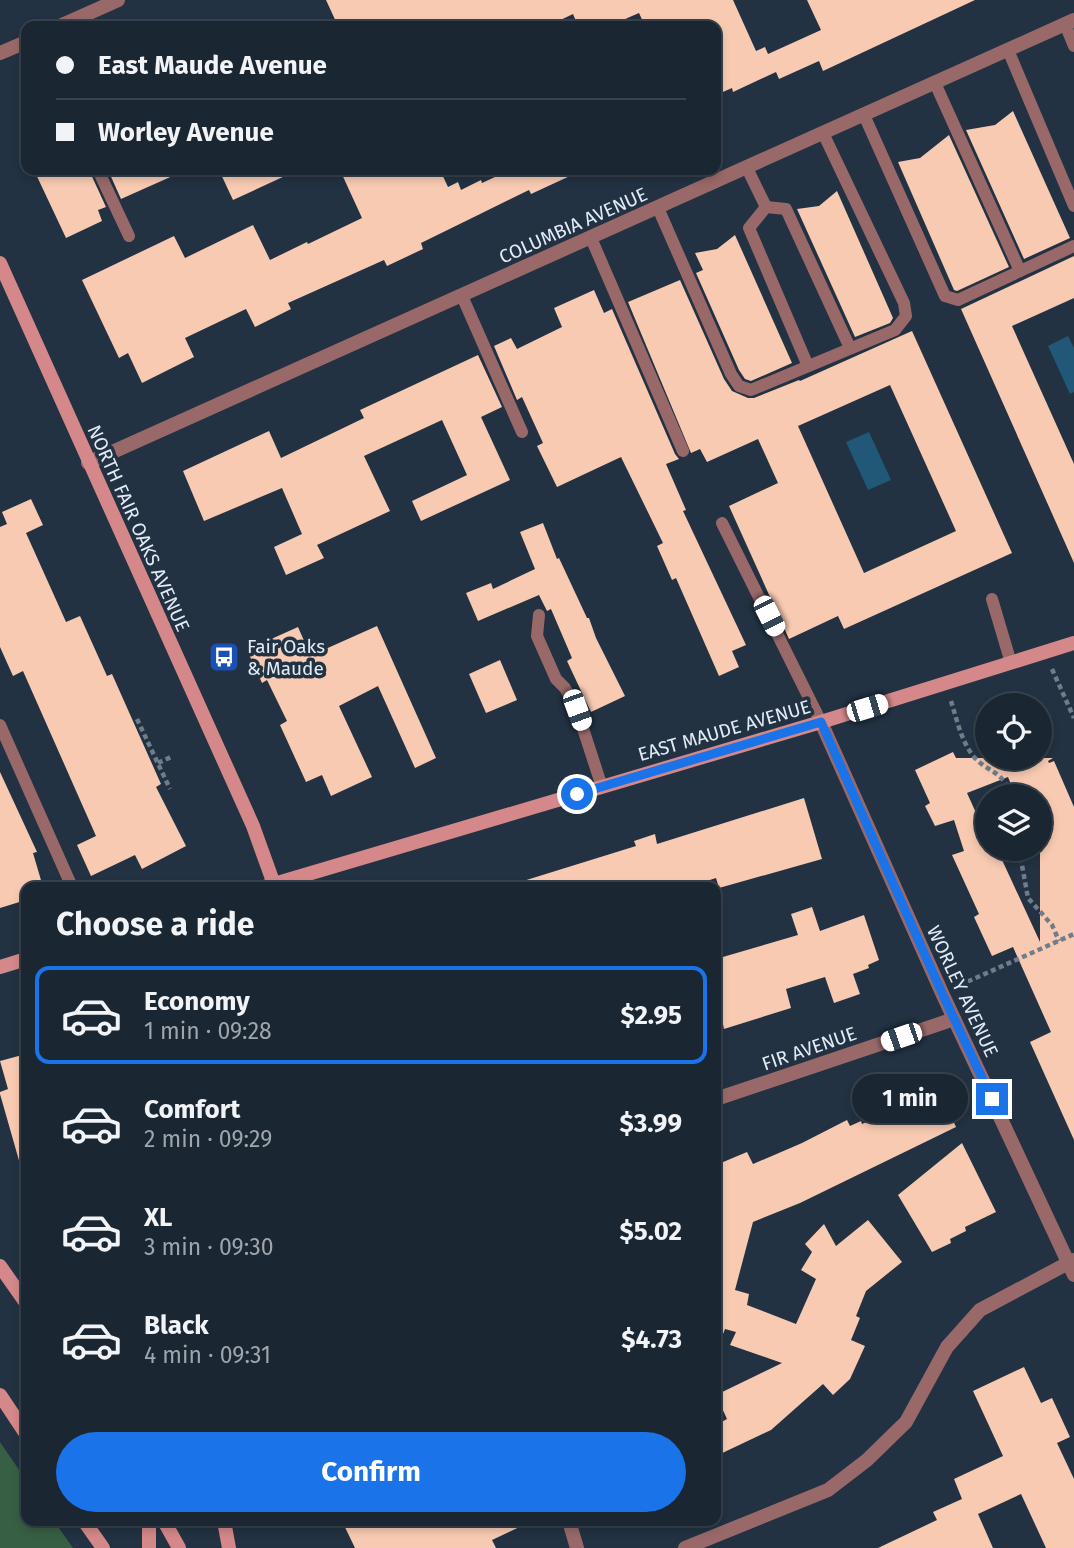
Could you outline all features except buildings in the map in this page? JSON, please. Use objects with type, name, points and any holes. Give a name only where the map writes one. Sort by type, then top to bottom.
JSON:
[{"type":"main road","name":"NORTH FAIR OAKS AVENUE","points":[[0,263],[253,826],[270,882]]},
{"type":"main road","name":"EAST MAUDE AVENUE","points":[[284,882],[821,722],[1074,643]]},
{"type":"main road","points":[[0,967],[21,961]]},
{"type":"main road","points":[[0,1266],[21,1296]]},
{"type":"main road","points":[[0,1395],[21,1426]]},
{"type":"main road","points":[[88,1526],[103,1548]]},
{"type":"main road","points":[[149,1526],[149,1548]]},
{"type":"main road","points":[[167,1526],[179,1548]]},
{"type":"main road","points":[[225,1526],[229,1548]]},
{"type":"street","points":[[71,21],[118,0]]},
{"type":"street","name":"COLUMBIA AVENUE","points":[[88,463],[1069,22]]},
{"type":"street","points":[[0,53],[21,43]]},
{"type":"street","name":"WORLEY AVENUE","points":[[821,722],[942,993],[1072,1266]]},
{"type":"street","name":"FIR AVENUE","points":[[721,1097],[954,1019]]},
{"type":"street","points":[[685,1548],[828,1490],[867,1460],[906,1422],[947,1347],[980,1310],[1072,1266]]},
{"type":"street","points":[[570,1526],[577,1548]]},
{"type":"lane","points":[[1069,22],[1074,46]]},
{"type":"lane","points":[[1008,50],[1074,206]]},
{"type":"lane","points":[[935,83],[1020,271]]},
{"type":"lane","points":[[864,115],[945,296],[958,300],[1074,246]]},
{"type":"lane","points":[[658,208],[731,374],[739,386],[751,390],[895,330],[906,316],[904,303],[823,134]]},
{"type":"lane","points":[[747,168],[766,207]]},
{"type":"lane","points":[[101,175],[129,236]]},
{"type":"lane","points":[[766,207],[786,209],[850,348]]},
{"type":"lane","points":[[766,207],[748,228],[808,366]]},
{"type":"lane","points":[[591,238],[683,451]]},
{"type":"lane","points":[[462,296],[522,432]]},
{"type":"lane","points":[[722,523],[821,722]]},
{"type":"lane","points":[[992,599],[1011,663]]},
{"type":"lane","points":[[539,615],[537,636],[556,679],[565,688],[577,710],[602,787]]},
{"type":"lane","points":[[0,725],[70,882]]},
{"type":"path","points":[[1045,653],[1074,718]]},
{"type":"path","points":[[945,684],[966,746],[976,760],[1005,780],[1006,784]]},
{"type":"path","points":[[137,719],[170,789]]},
{"type":"path","points":[[158,763],[171,757]]},
{"type":"path","points":[[1021,861],[1028,898],[1048,920],[1059,941]]},
{"type":"path","points":[[942,993],[1074,934]]},
{"type":"green space","points":[[0,1442],[21,1473],[21,1526],[58,1526],[73,1548],[0,1548]]},
{"type":"water","points":[[1068,336],[1074,348],[1074,392],[1070,394],[1048,346]]},
{"type":"water","points":[[869,432],[891,480],[868,490],[846,442]]},
{"type":"place","name":"Fair Oaks & Maude","points":[[224,657]]},
{"type":"route","points":[[577,794],[821,722],[992,1099]]}]
